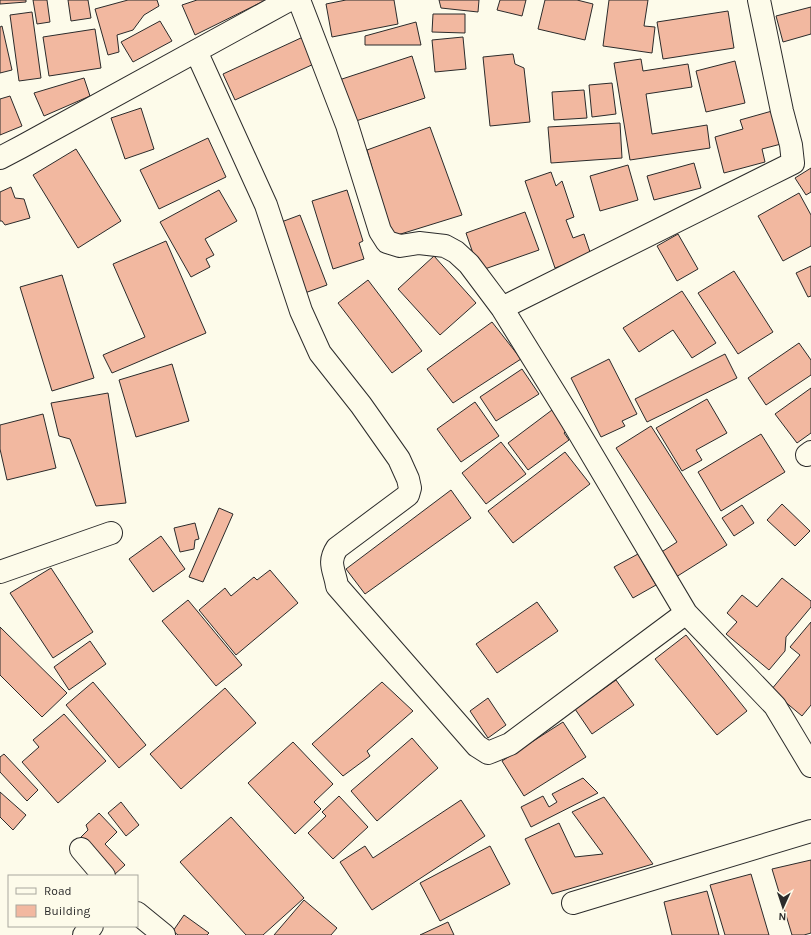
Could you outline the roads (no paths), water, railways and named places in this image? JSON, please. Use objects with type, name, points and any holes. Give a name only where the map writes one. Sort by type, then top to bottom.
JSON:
[{"type":"street","points":[[0,158],[289,0]]},
{"type":"street","points":[[299,0],[347,125],[380,231],[387,242],[400,246],[418,243],[445,246],[456,252],[469,264],[502,308],[572,421],[686,613],[774,706],[811,766]]},
{"type":"street","points":[[502,308],[793,163],[791,145],[782,111],[760,0]]},
{"type":"street","points":[[196,51],[266,205],[301,311],[320,353],[361,405],[399,459],[408,479],[410,488],[408,495],[337,548],[333,555],[332,567],[336,576],[337,586],[476,746],[488,753],[510,744],[686,613]]},
{"type":"street","points":[[0,572],[111,532]]},
{"type":"street","points":[[573,903],[811,831]]},
{"type":"street","points":[[80,849],[103,875]]},
{"type":"street","points":[[138,914],[164,935]]},
{"type":"street","points":[[84,935],[91,927]]}]
